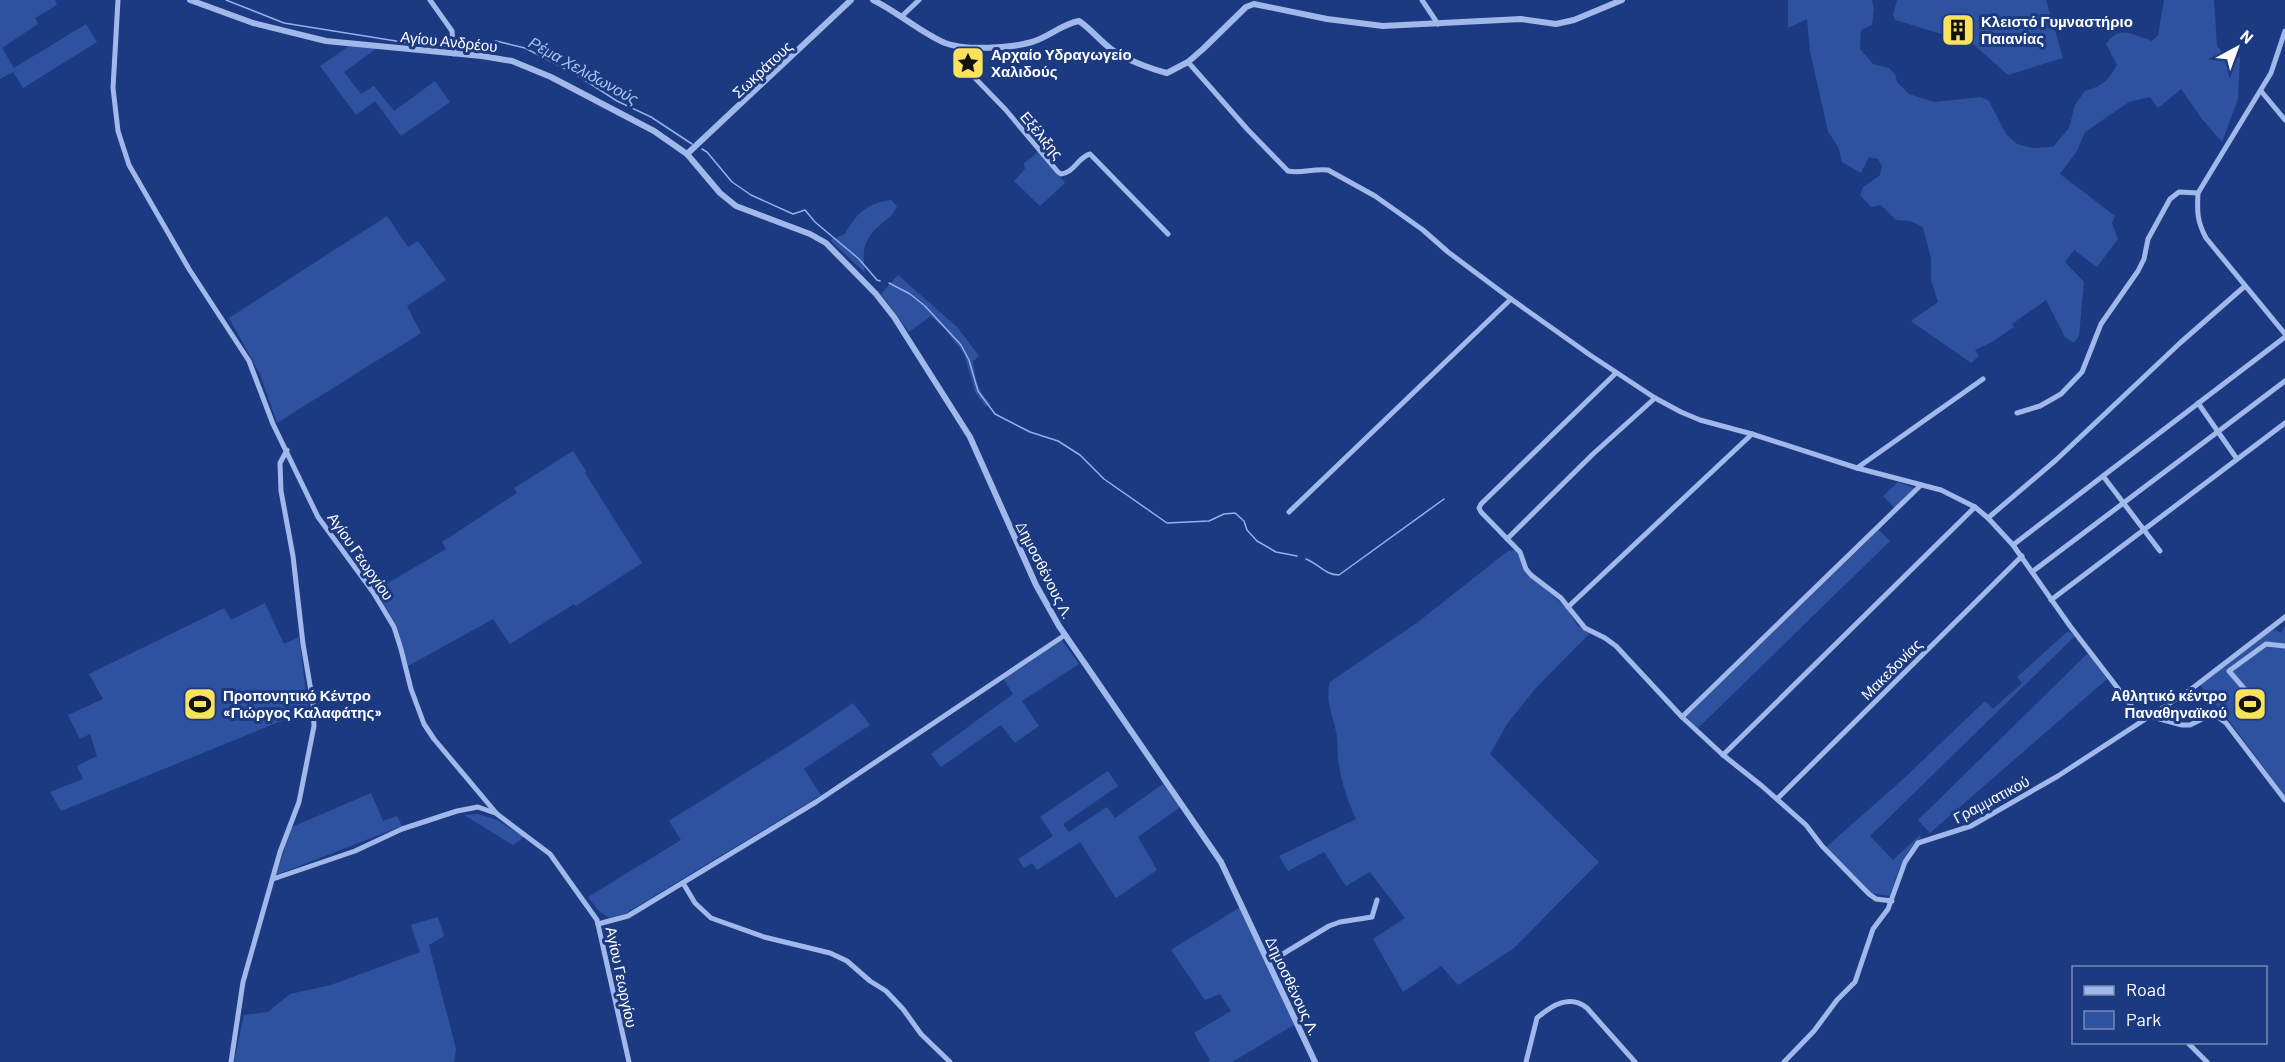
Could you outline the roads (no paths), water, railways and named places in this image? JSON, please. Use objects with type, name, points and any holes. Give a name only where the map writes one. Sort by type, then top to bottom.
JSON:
[{"type":"street","name":"Αγίου Γεωργίου","points":[[118,0],[113,88],[118,130],[129,165],[189,269],[249,361],[273,424],[318,518],[373,592],[393,627],[424,724],[497,814],[550,854],[586,903],[598,924],[629,1062]]},
{"type":"street","name":"Αγίου Ανδρέου","points":[[190,0],[253,23],[326,41],[506,60],[551,77],[654,131],[687,154]]},
{"type":"street","points":[[430,0],[452,31],[454,54]]},
{"type":"street","name":"Σωκράτους","points":[[687,154],[851,0]]},
{"type":"street","points":[[873,0],[943,42],[960,48],[1031,42],[1046,37],[1069,23],[1079,21],[1110,49],[1167,74],[1188,62],[1249,2],[1352,23],[1383,26],[1521,19],[1556,24],[1574,20],[1622,0]]},
{"type":"street","points":[[902,16],[919,0]]},
{"type":"street","points":[[1422,0],[1437,24]]},
{"type":"street","points":[[2013,545],[2285,335],[2205,238],[2198,224],[2198,193],[2271,73],[2285,31]]},
{"type":"street","name":"Εξέλιξης","points":[[973,48],[972,75],[1005,109],[1058,172],[1068,173],[1084,156],[1090,154],[1168,234]]},
{"type":"street","points":[[1188,62],[1288,171],[1320,169],[1348,180],[1423,230],[1448,252],[1511,299],[1655,398],[1700,420],[1752,434],[1857,468],[1941,490],[1975,507],[2022,556],[2051,600],[2128,704],[2149,716],[2186,725],[2208,716],[2218,717],[2226,723],[2285,800]]},
{"type":"street","points":[[2260,91],[2285,120]]},
{"type":"street","name":"Δημοσθένους Λ.","points":[[687,154],[720,193],[736,206],[810,234],[826,243],[876,294],[903,330],[970,437],[1036,585],[1065,635],[1221,862],[1315,1062]]},
{"type":"street","points":[[2017,413],[2040,406],[2061,394],[2082,372],[2101,324],[2138,271],[2144,260],[2148,239],[2170,199],[2179,192],[2198,193]]},
{"type":"street","points":[[1988,518],[2056,460],[2180,343],[2245,286]]},
{"type":"street","points":[[1288,512],[1511,299]]},
{"type":"street","points":[[1616,373],[1479,508],[1520,552],[1531,575],[1552,590],[1585,628],[1605,638],[1629,659],[1682,717],[1814,833],[1829,853],[1869,894],[1876,899],[1892,901]]},
{"type":"street","points":[[1857,468],[1983,379]]},
{"type":"street","points":[[2032,572],[2285,381]]},
{"type":"street","points":[[1507,539],[1593,454],[1655,398]]},
{"type":"street","points":[[2198,404],[2237,459]]},
{"type":"street","points":[[2051,600],[2285,423]]},
{"type":"street","points":[[1568,607],[1752,434]]},
{"type":"street","points":[[231,1062],[238,1000],[298,802],[314,726],[313,703],[303,644],[293,556],[280,491],[280,463],[287,450]]},
{"type":"street","points":[[2103,476],[2160,550]]},
{"type":"street","points":[[1682,717],[1922,485]]},
{"type":"street","points":[[1723,755],[1975,507]]},
{"type":"street","name":"Μακεδονίας","points":[[1777,799],[2022,556]]},
{"type":"street","name":"Γραμματικού","points":[[1784,1062],[1814,1031],[1837,1000],[1856,982],[1873,929],[1892,901],[1905,861],[1918,843],[1971,826],[2058,777],[2212,674],[2285,617]]},
{"type":"street","points":[[598,924],[628,916],[816,802],[1065,635]]},
{"type":"street","points":[[2259,707],[2229,671],[2266,644],[2285,646]]},
{"type":"street","points":[[273,879],[457,811],[478,807],[497,814]]},
{"type":"street","points":[[683,883],[695,903],[711,918],[764,937],[830,953],[847,961],[870,981],[886,991],[903,1009],[921,1034],[950,1062]]},
{"type":"street","points":[[1268,963],[1329,926],[1372,917],[1377,900]]},
{"type":"street","points":[[1526,1062],[1537,1018],[1557,1003],[1567,1001],[1581,1003],[1587,1008],[1635,1062]]},
{"type":"street","points":[[2189,1044],[2207,1062]]},
{"type":"waterway","name":"Ρέμα Χελιδωνούς","points":[[226,0],[284,23],[427,46],[449,46]]},
{"type":"waterway","name":"Ρέμα Χελιδωνούς","points":[[458,46],[485,46],[496,41],[525,48],[575,74],[617,101],[651,117],[692,144]]},
{"type":"waterway","name":"Ρέμα Χελιδωνούς","points":[[702,149],[732,182],[751,195],[793,214],[805,210],[815,222],[859,259],[880,281]]},
{"type":"waterway","name":"Ρέμα Χελιδωνούς","points":[[889,283],[910,294],[925,306],[961,345],[969,360],[978,391],[995,414],[1030,432],[1058,441],[1080,455],[1104,479],[1167,523],[1209,521],[1224,514],[1235,513],[1244,521],[1247,530],[1257,541],[1276,552],[1297,556]]},
{"type":"waterway","name":"Ρέμα Χελιδωνούς","points":[[1306,559],[1334,575],[1339,575],[1444,499]]},
{"type":"place","name":"Κλειστό Γυμναστήριο Παιανίας","points":[[1958,30]]},
{"type":"place","name":"Αρχαίο Υδραγωγείο Χαλιδούς","points":[[968,63]]},
{"type":"place","name":"Προπονητικό Κέντρο «Γιώργος Καλαφάτης»","points":[[200,704]]},
{"type":"place","name":"Αθλητικό κέντρο Παναθηναϊκού","points":[[2250,704]]}]
